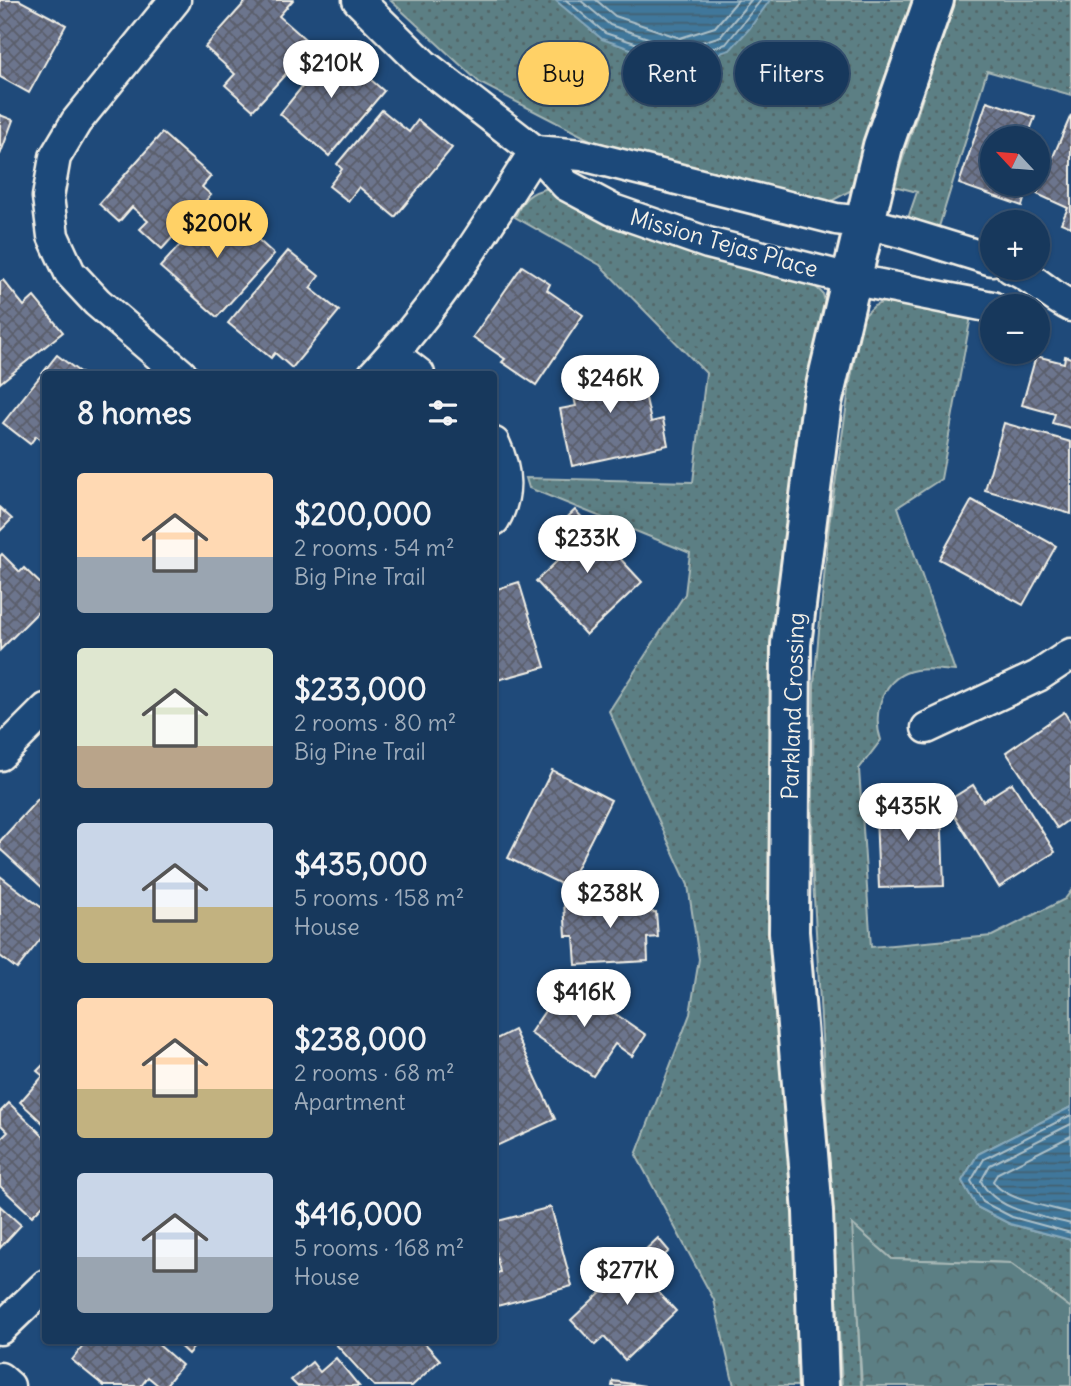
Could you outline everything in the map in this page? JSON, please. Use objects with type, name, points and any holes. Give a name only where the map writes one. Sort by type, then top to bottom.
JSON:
[{"type":"street","points":[[175,0],[76,122],[55,157],[48,197],[52,236],[70,273],[97,302],[178,371]]},
{"type":"street","name":"Mission Tejas Place","points":[[358,0],[423,64],[535,151],[566,186],[613,210],[708,243],[850,279],[980,305]]},
{"type":"street","name":"Parkland Crossing","points":[[819,1386],[813,1212],[789,932],[791,644],[822,403],[883,146],[934,0]]},
{"type":"street","points":[[408,371],[384,364],[467,259],[535,151]]},
{"type":"street","name":"Mission Tejas Place","points":[[535,151],[582,155],[836,219],[863,222],[980,256]]},
{"type":"street","points":[[1030,280],[1053,304]]},
{"type":"street","points":[[497,450],[505,484],[497,514]]},
{"type":"street","points":[[927,728],[1038,676],[1071,654]]},
{"type":"street","points":[[0,755],[42,713]]},
{"type":"street","points":[[0,1329],[42,1289]]},
{"type":"street","points":[[0,1378],[9,1386]]},
{"type":"green space","points":[[390,0],[918,0],[857,187],[828,203],[600,145],[523,105],[609,105],[609,42],[518,42],[518,103],[480,83]]},
{"type":"green space","points":[[955,0],[1071,0],[1071,95],[987,71],[938,230],[907,221],[917,192],[894,186]]},
{"type":"green space","points":[[549,188],[811,282],[823,294],[827,310],[796,495],[806,1386],[734,1386],[714,1300],[636,1155],[690,1014],[699,959],[688,885],[609,711],[685,594],[690,553],[529,488],[526,478],[693,482],[706,373],[600,265],[515,217],[527,197]]},
{"type":"green space","points":[[890,299],[971,316],[941,479],[898,507],[955,671],[916,670],[905,673],[888,687],[879,707],[878,729],[881,740],[859,769],[871,947],[992,936],[1065,899],[1071,891],[1071,1107],[978,1154],[962,1181],[977,1207],[1010,1224],[1071,1240],[1071,1308],[1010,1263],[892,1259],[853,1225],[861,1386],[842,1386],[812,862],[814,684],[829,525],[862,318],[874,306]]},
{"type":"green space","points":[[852,1224],[892,1259],[1010,1263],[1071,1308],[1071,1386],[862,1386]]},
{"type":"water","points":[[555,0],[770,0],[730,50],[721,53],[721,42],[623,42],[623,46],[602,39]]},
{"type":"water","points":[[1071,1107],[1071,1240],[1010,1224],[977,1207],[962,1181],[978,1154]]},
{"type":"building","points":[[0,0],[19,0],[66,25],[29,93],[0,77]]},
{"type":"building","points":[[247,0],[293,0],[279,16],[312,45],[253,110],[225,85],[235,74],[205,47]]},
{"type":"building","points":[[328,43],[384,91],[329,156],[280,114],[315,71],[308,66]]},
{"type":"building","points":[[987,101],[1035,117],[1032,126],[980,126],[980,191],[959,184]]},
{"type":"building","points":[[382,110],[409,132],[418,120],[452,148],[395,217],[359,187],[348,201],[329,186],[342,169],[337,164]]},
{"type":"building","points":[[0,115],[13,120],[0,155]]},
{"type":"building","points":[[1071,115],[1071,227],[1061,223],[1068,208],[1041,196],[1050,196],[1050,164]]},
{"type":"building","points":[[162,133],[211,176],[202,187],[211,195],[162,249],[140,229],[148,221],[132,207],[119,222],[99,204]]},
{"type":"building","points":[[993,196],[1025,196],[1022,206]]},
{"type":"building","points":[[218,203],[274,254],[217,317],[160,267]]},
{"type":"building","points":[[288,251],[319,276],[310,288],[339,311],[292,368],[275,353],[271,358],[228,323]]},
{"type":"building","points":[[522,266],[550,284],[547,290],[583,315],[536,385],[502,362],[505,359],[473,337]]},
{"type":"building","points":[[3,280],[24,306],[34,297],[63,332],[0,383],[0,282]]},
{"type":"building","points":[[57,355],[78,371],[44,371]]},
{"type":"building","points":[[1065,356],[1071,358],[1071,428],[1052,423],[1055,414],[1022,405],[1034,364],[1050,364],[1050,360],[1064,363]]},
{"type":"building","points":[[638,360],[651,422],[663,419],[668,445],[572,466],[560,409],[576,406],[569,375]]},
{"type":"building","points":[[42,374],[42,441],[36,436],[30,444],[3,423]]},
{"type":"building","points":[[1004,423],[1071,442],[1071,514],[985,490]]},
{"type":"building","points":[[972,500],[1056,546],[1023,605],[939,559]]},
{"type":"building","points":[[0,508],[12,519],[0,531]]},
{"type":"building","points":[[575,510],[642,582],[586,635],[536,581],[568,551],[551,533]]},
{"type":"building","points":[[2,554],[20,572],[24,568],[42,585],[42,608],[0,650]]},
{"type":"building","points":[[519,582],[545,667],[497,680],[497,589]]},
{"type":"building","points":[[1064,712],[1071,723],[1071,818],[1057,828],[1006,752]]},
{"type":"building","points":[[552,770],[611,800],[567,887],[508,858]]},
{"type":"building","points":[[1012,783],[1055,852],[999,887],[946,802],[973,785],[983,801]]},
{"type":"building","points":[[902,791],[903,805],[941,804],[944,886],[879,888],[875,792]]},
{"type":"building","points":[[39,798],[42,801],[42,887],[0,849],[0,841]]},
{"type":"building","points":[[0,876],[42,908],[42,937],[17,969],[0,956]]},
{"type":"building","points":[[639,897],[640,913],[656,912],[658,937],[647,938],[648,961],[576,965],[574,936],[566,936],[564,902]]},
{"type":"building","points":[[566,980],[646,1035],[632,1056],[615,1044],[593,1076],[530,1033]]},
{"type":"building","points":[[514,1030],[555,1119],[497,1146],[497,1038]]},
{"type":"building","points":[[42,1077],[42,1122],[20,1102]]},
{"type":"building","points":[[9,1103],[42,1135],[42,1206],[32,1216],[0,1186],[0,1140],[8,1132],[0,1124],[0,1112]]},
{"type":"building","points":[[0,1206],[21,1225],[0,1248]]},
{"type":"building","points":[[551,1207],[572,1286],[497,1306],[497,1273],[500,1272],[497,1259],[497,1221]]},
{"type":"building","points":[[658,1238],[669,1251],[643,1276],[676,1311],[625,1360],[604,1337],[595,1345],[571,1320]]},
{"type":"building","points":[[85,1344],[158,1344],[182,1365],[165,1386],[159,1386],[148,1377],[141,1386],[104,1386],[72,1360]]},
{"type":"building","points":[[177,1344],[197,1344],[188,1354]]},
{"type":"building","points":[[336,1344],[426,1344],[440,1360],[412,1386],[374,1386]]},
{"type":"building","points":[[336,1358],[359,1386],[297,1386],[291,1380],[312,1362],[320,1372]]},
{"type":"building","points":[[613,1381],[645,1386],[612,1386]]}]
